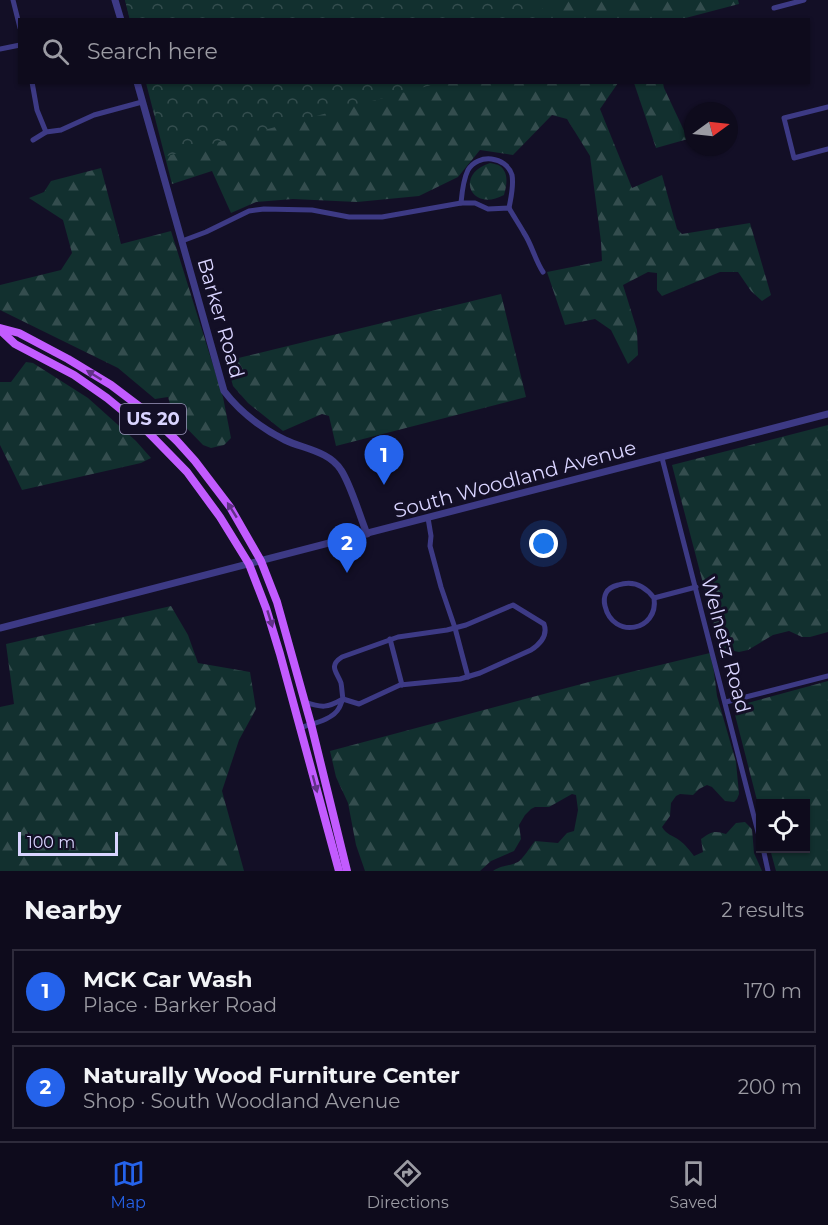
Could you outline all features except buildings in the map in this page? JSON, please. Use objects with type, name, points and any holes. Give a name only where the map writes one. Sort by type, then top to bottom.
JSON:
[{"type":"main road","name":"US 20","points":[[0,329],[19,333],[68,359],[111,385],[148,413],[177,441],[230,507],[261,561],[280,612],[311,724],[347,871]]},
{"type":"main road","name":"US 20","points":[[0,329],[15,344],[74,375],[146,430],[187,472],[220,517],[249,564],[266,608],[339,871]]},
{"type":"street","points":[[13,0],[18,20]]},
{"type":"street","points":[[116,0],[120,18]]},
{"type":"street","points":[[774,8],[804,0]]},
{"type":"street","points":[[0,49],[18,45]]},
{"type":"street","points":[[32,84],[37,110],[46,132]]},
{"type":"street","name":"Barker Road","points":[[138,84],[224,391],[233,403],[262,428],[288,441],[328,456],[341,469],[367,534]]},
{"type":"street","points":[[33,140],[46,132],[61,130],[94,115],[142,102]]},
{"type":"street","points":[[828,107],[784,118],[794,158],[828,149]]},
{"type":"street","points":[[461,202],[465,177],[473,164],[487,158],[501,161],[508,167],[513,184],[509,208],[525,234],[536,262],[543,272]]},
{"type":"street","points":[[182,241],[249,212],[264,209],[312,210],[349,217],[382,217],[461,202],[475,203],[488,209],[509,208]]},
{"type":"street","name":"South Woodland Avenue","points":[[0,628],[828,414]]},
{"type":"street","name":"Welnetz Road","points":[[662,458],[756,824]]},
{"type":"street","points":[[428,518],[430,546],[468,676]]},
{"type":"street","points":[[630,583],[639,584],[654,598],[655,606],[651,616],[638,627],[628,629],[611,620],[604,602],[606,593],[612,587],[630,583]]},
{"type":"street","points":[[654,598],[696,587]]},
{"type":"street","points":[[299,728],[333,715],[339,710],[343,699],[334,664],[351,653],[405,635],[455,628],[513,605],[544,624],[546,629],[545,637],[536,647],[480,673],[460,679],[402,685],[359,704],[343,699],[325,707],[305,702]]},
{"type":"street","points":[[390,639],[402,685]]},
{"type":"street","points":[[726,702],[828,676]]},
{"type":"street","points":[[764,853],[768,871]]},
{"type":"green space","points":[[125,0],[738,0],[739,4],[686,18],[130,18]]},
{"type":"green space","points":[[125,0],[540,0],[545,18],[130,18]]},
{"type":"green space","points":[[146,84],[617,84],[600,109],[632,188],[662,175],[677,229],[682,234],[750,223],[771,295],[762,301],[751,291],[738,272],[720,272],[662,296],[657,290],[657,273],[648,272],[623,285],[637,330],[638,355],[628,364],[611,330],[595,319],[565,325],[547,272],[602,261],[601,242],[590,156],[567,119],[552,115],[513,155],[480,150],[458,177],[419,196],[357,202],[293,199],[256,202],[231,213],[212,171],[172,184]]},
{"type":"green space","points":[[148,84],[435,84],[167,156]]},
{"type":"green space","points":[[634,84],[663,84],[684,130],[684,140],[656,148]]},
{"type":"green space","points":[[490,163],[499,165],[503,169],[506,176],[506,187],[504,195],[483,199],[471,190],[470,183],[472,175],[479,168]]},
{"type":"green space","points":[[101,168],[121,244],[171,231],[223,397],[231,438],[224,445],[211,448],[203,445],[173,414],[168,397],[155,399],[118,368],[0,310],[0,285],[61,270],[72,253],[63,220],[29,198],[44,192],[51,181]]},
{"type":"green space","points":[[501,294],[526,397],[336,446],[329,416],[322,414],[283,431],[248,403],[233,386],[226,361]]},
{"type":"green space","points":[[26,362],[33,363],[88,398],[136,441],[151,458],[141,463],[22,490],[0,445],[0,382],[11,382]]},
{"type":"green space","points":[[828,425],[828,632],[802,637],[789,631],[773,635],[748,650],[739,652],[720,648],[672,465]]},
{"type":"green space","points":[[171,606],[188,635],[198,663],[250,672],[256,709],[239,740],[222,791],[244,871],[0,871],[0,707],[14,704],[6,644]]},
{"type":"green space","points":[[710,653],[717,696],[736,762],[739,794],[734,802],[725,801],[712,787],[707,785],[693,795],[680,794],[671,803],[670,816],[662,827],[683,843],[694,856],[703,852],[701,839],[710,833],[726,834],[736,823],[745,822],[752,829],[754,853],[762,871],[493,871],[518,862],[535,841],[558,843],[567,833],[574,831],[578,810],[576,795],[572,794],[549,807],[531,809],[519,825],[521,839],[514,851],[491,861],[480,871],[365,871],[356,845],[348,803],[336,777],[330,751],[589,682]]},
{"type":"green space","points":[[828,681],[828,871],[776,871],[771,853],[810,853],[810,799],[757,799],[733,707]]},
{"type":"place","name":"MCK Car Wash","points":[[384,485]]},
{"type":"place","name":"Naturally Wood Furniture Center","points":[[347,573]]}]
